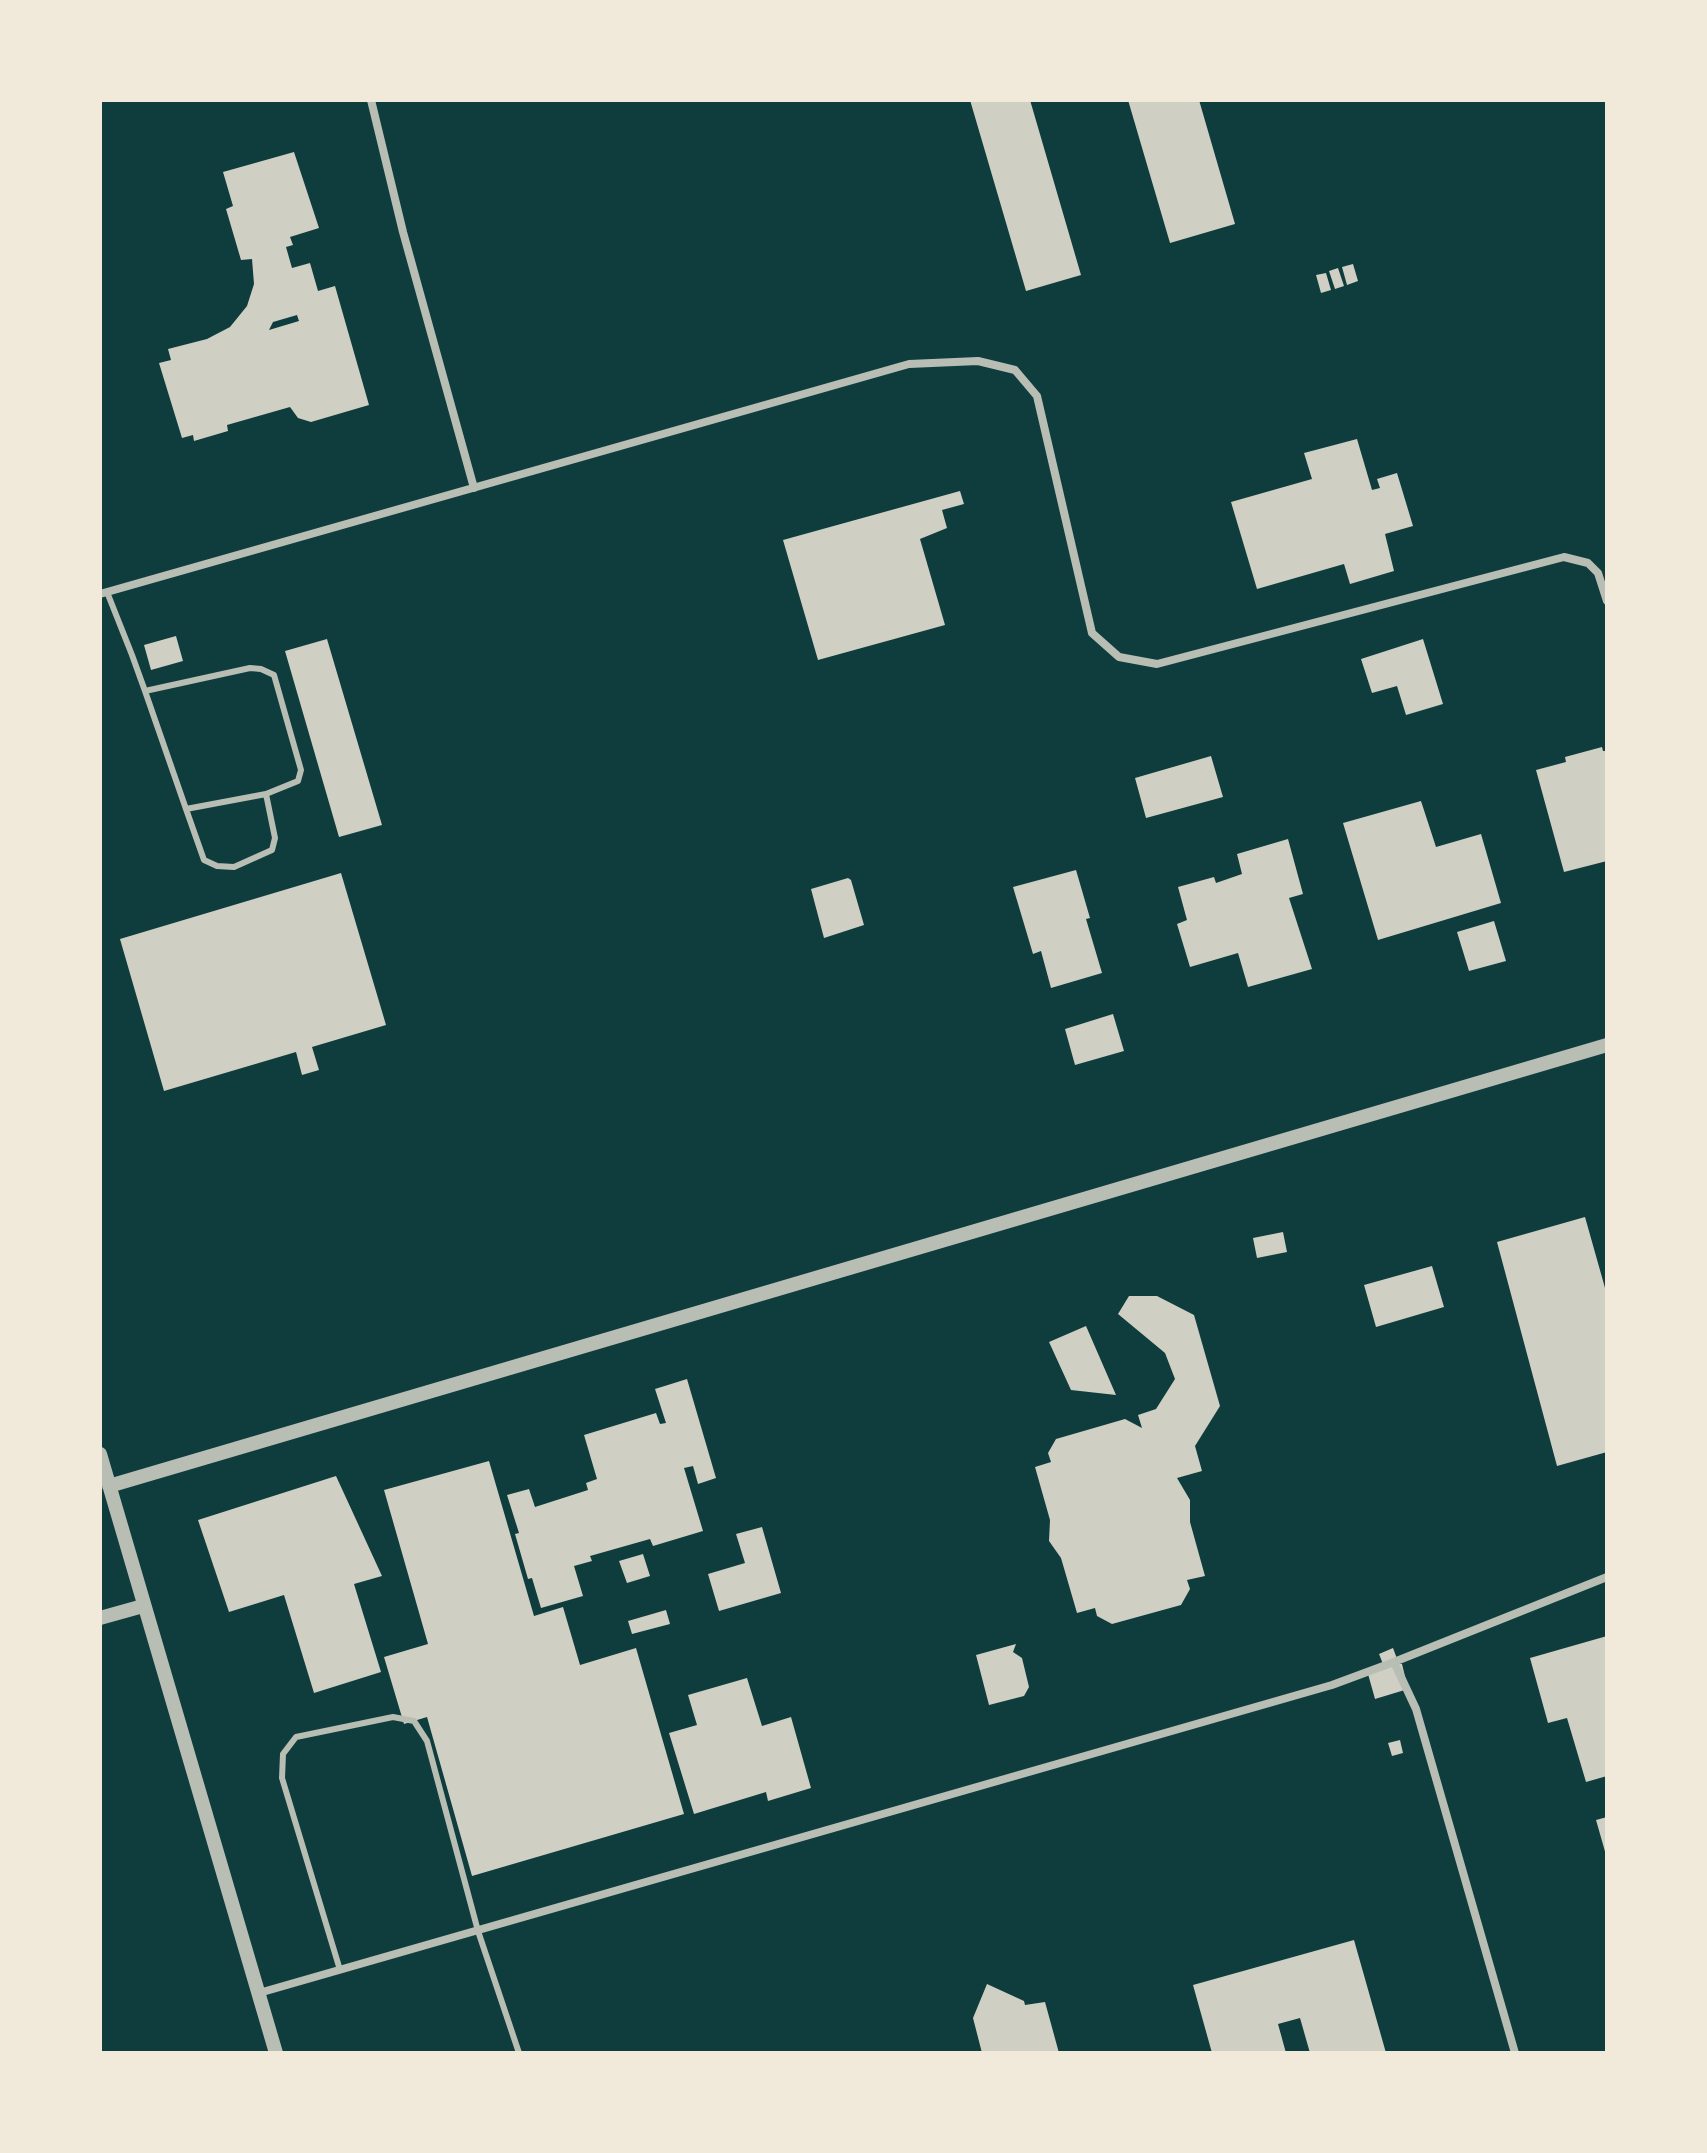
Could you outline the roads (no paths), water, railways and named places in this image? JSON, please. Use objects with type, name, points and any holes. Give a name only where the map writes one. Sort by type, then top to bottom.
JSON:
[{"type":"street","points":[[371,100],[403,232],[474,488]]},
{"type":"street","points":[[103,593],[909,364],[978,361],[1015,370],[1037,396],[1092,633],[1119,657],[1157,664],[1564,557],[1588,563],[1598,573],[1607,601]]},
{"type":"street","points":[[109,1486],[1607,1045]]},
{"type":"street","points":[[100,1454],[276,2053]]},
{"type":"street","points":[[259,1993],[1332,1685],[1607,1577]]},
{"type":"street","points":[[100,1618],[143,1606]]},
{"type":"street","points":[[1394,1662],[1416,1709],[1515,2053]]},
{"type":"lane","points":[[103,593],[145,691],[204,860],[217,866],[234,867],[272,850],[275,838],[266,794]]},
{"type":"lane","points":[[145,691],[250,668],[274,675],[301,770],[298,781],[266,794],[186,809]]},
{"type":"lane","points":[[340,1970],[282,1778],[283,1754],[296,1737],[393,1717],[414,1721],[427,1741],[478,1931],[519,2053]]}]
